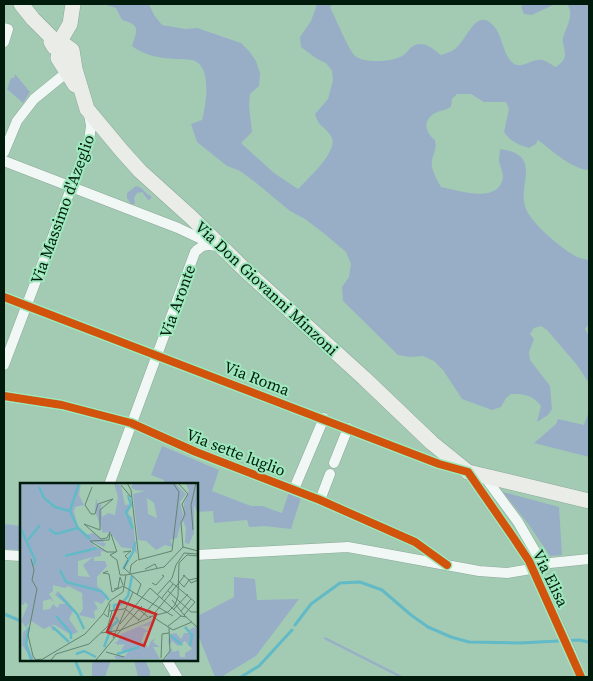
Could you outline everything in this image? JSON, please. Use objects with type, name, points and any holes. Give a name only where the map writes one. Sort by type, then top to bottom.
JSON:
[{"type":"main road","points":[[21,4],[41,27],[60,40],[70,24],[74,4]]},
{"type":"main road","name":"Via Don Giovanni Minzoni","points":[[60,40],[58,58],[81,92]]},
{"type":"main road","name":"Via Don Giovanni Minzoni","points":[[60,40],[72,50],[81,92],[87,109],[112,141],[140,171],[192,218],[220,248],[364,378],[432,443],[468,472]]},
{"type":"main road","name":"Via Roma","points":[[468,472],[589,501]]},
{"type":"street","points":[[4,42],[6,29]]},
{"type":"street","points":[[4,152],[17,121],[34,99],[66,72]]},
{"type":"street","name":"Via Massimo d'Azeglio","points":[[4,365],[32,307],[71,187],[89,141],[91,121],[87,109]]},
{"type":"street","points":[[4,161],[178,228],[220,248]]},
{"type":"street","name":"Via Aronte","points":[[110,483],[195,252],[207,244],[220,248]]},
{"type":"street","name":"Via Roma","points":[[4,297],[324,418],[439,464],[468,472]]},
{"type":"street","name":"Via sette luglio","points":[[4,396],[62,405],[131,423],[196,452],[294,489],[415,542],[447,564]]},
{"type":"street","points":[[294,489],[324,418]]},
{"type":"street","points":[[334,463],[348,428]]},
{"type":"street","name":"Via Elisa","points":[[468,472],[529,561],[581,677]]},
{"type":"street","points":[[320,500],[330,474]]},
{"type":"street","points":[[485,477],[518,522],[544,565]]},
{"type":"street","points":[[198,555],[348,547],[480,571],[507,573],[525,571],[544,565],[589,559]]},
{"type":"street","points":[[4,555],[20,556]]},
{"type":"street","points":[[168,661],[176,677]]},
{"type":"shaded area","points":[[103,4],[149,4],[154,15],[162,25],[185,29],[197,28],[241,43],[256,61],[260,73],[259,86],[250,94],[249,106],[252,132],[241,143],[274,173],[298,189],[322,164],[333,142],[328,132],[318,122],[315,114],[328,99],[333,80],[332,71],[326,63],[301,47],[300,37],[311,21],[317,4],[333,4],[330,7],[348,45],[354,55],[364,60],[385,61],[398,58],[417,44],[429,46],[441,55],[450,52],[462,42],[473,25],[482,20],[493,25],[499,34],[509,59],[516,65],[542,60],[556,67],[565,56],[563,38],[570,16],[567,4],[589,4],[589,170],[569,163],[538,140],[536,144],[529,148],[512,140],[504,132],[509,109],[506,102],[484,102],[471,94],[457,94],[452,99],[451,107],[434,114],[429,118],[426,125],[428,132],[435,140],[432,167],[441,187],[477,194],[494,191],[500,186],[503,177],[499,161],[500,149],[513,152],[521,157],[525,164],[525,206],[533,220],[563,248],[577,257],[588,260],[589,324],[585,329],[589,336],[589,383],[577,365],[547,330],[541,326],[534,328],[530,334],[534,339],[529,352],[530,360],[550,386],[552,409],[548,415],[537,422],[541,406],[531,397],[511,394],[506,398],[501,407],[492,410],[462,399],[443,370],[434,361],[423,356],[410,357],[398,355],[343,301],[342,287],[349,277],[351,264],[346,252],[305,219],[290,211],[255,182],[240,171],[227,166],[197,142],[191,124],[202,120],[206,96],[205,77],[199,63],[192,60],[153,56],[132,46],[136,32],[135,26],[122,20],[116,8]]},
{"type":"shaded area","points":[[523,4],[555,4],[532,15],[524,14],[521,7]]},
{"type":"shaded area","points":[[15,74],[30,92],[23,103],[7,89],[11,78],[14,78]]},
{"type":"shaded area","points":[[136,186],[151,196],[151,199],[148,200],[142,192],[137,193],[134,198],[135,204],[131,204],[127,198],[127,193]]},
{"type":"shaded area","points":[[589,411],[589,457],[534,443],[556,424],[558,419],[584,425]]},
{"type":"shaded area","points":[[162,446],[219,470],[212,491],[251,506],[262,506],[282,513],[289,492],[301,498],[291,529],[264,526],[249,527],[247,520],[214,523],[213,511],[198,512],[198,483],[163,483],[164,480],[151,475]]},
{"type":"shaded area","points":[[503,492],[559,507],[562,555],[550,556]]},
{"type":"shaded area","points":[[4,524],[20,526],[20,550],[4,549]]},
{"type":"shaded area","points":[[234,577],[255,579],[257,600],[299,599],[256,656],[221,677],[215,677],[198,635],[198,616],[234,597]]},
{"type":"shaded area","points":[[325,637],[404,677],[399,677],[324,639]]},
{"type":"shaded area","points":[[94,661],[111,661],[105,677],[92,677],[92,663]]},
{"type":"shaded area","points":[[134,661],[145,661],[150,671],[150,677],[138,677]]},
{"type":"waterway","points":[[295,625],[311,604],[340,583],[360,582],[382,590],[428,627],[469,642],[519,643],[579,640],[589,642]]},
{"type":"waterway","points":[[4,614],[20,621]]},
{"type":"waterway","points":[[241,677],[259,666],[292,630]]},
{"type":"waterway","points":[[75,661],[82,677]]},
{"type":"cycle path","points":[[4,297],[439,464],[468,472],[529,561],[581,677]]},
{"type":"cycle path","points":[[4,396],[62,405],[131,423],[196,452],[320,500],[415,542],[447,565]]}]
